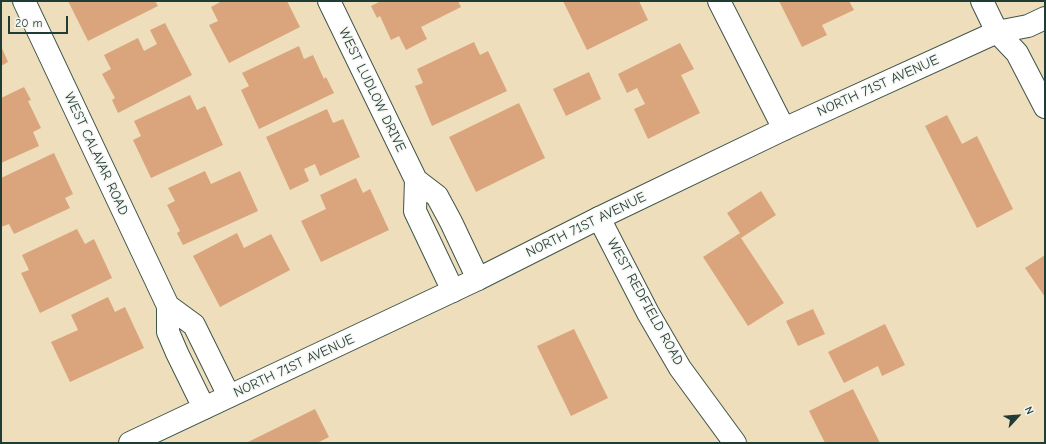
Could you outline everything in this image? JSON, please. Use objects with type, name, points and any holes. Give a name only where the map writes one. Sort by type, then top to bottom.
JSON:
[{"type":"street","name":"WEST CALAVAR ROAD","points":[[24,1],[168,306],[168,332],[204,408]]},
{"type":"street","name":"WEST LUDLOW DRIVE","points":[[329,1],[416,180],[437,196],[478,279]]},
{"type":"street","points":[[719,1],[784,129]]},
{"type":"street","points":[[982,1],[997,32],[1017,53],[1045,107]]},
{"type":"street","name":"NORTH 71ST AVENUE","points":[[130,443],[478,279],[599,218],[784,129],[997,32],[1028,26],[1045,18]]},
{"type":"street","name":"WEST LUDLOW DRIVE","points":[[416,180],[415,211],[452,291]]},
{"type":"street","name":"WEST REDFIELD ROAD","points":[[599,218],[648,313],[680,368],[735,443]]},
{"type":"street","points":[[426,235],[451,222]]},
{"type":"street","name":"WEST CALAVAR ROAD","points":[[168,306],[194,325],[229,396]]},
{"type":"street","points":[[177,353],[201,340]]},
{"type":"building","points":[[68,1],[155,1],[158,6],[88,41]]},
{"type":"building","points":[[222,1],[287,1],[300,27],[229,63],[209,25],[218,21],[211,7]]},
{"type":"building","points":[[381,1],[458,1],[461,7],[421,27],[427,39],[406,50],[399,36],[391,40],[380,16],[377,18],[371,6]]},
{"type":"building","points":[[563,1],[639,1],[648,20],[587,50]]},
{"type":"building","points":[[779,1],[849,1],[854,10],[822,25],[827,35],[802,47]]},
{"type":"building","points":[[165,23],[192,75],[118,113],[112,100],[115,98],[102,74],[111,69],[104,55],[138,38],[144,51],[157,44],[150,30]]},
{"type":"building","points":[[474,42],[480,55],[488,51],[507,91],[432,126],[415,86],[423,83],[417,69]]},
{"type":"building","points":[[680,43],[694,69],[681,75],[700,113],[648,139],[634,109],[645,104],[637,88],[627,93],[618,74]]},
{"type":"building","points":[[1,46],[8,62],[1,66]]},
{"type":"building","points":[[299,46],[304,59],[313,55],[324,79],[326,77],[334,93],[259,129],[241,90],[249,86],[242,73]]},
{"type":"building","points":[[589,72],[601,99],[566,116],[553,89]]},
{"type":"building","points":[[24,87],[31,100],[28,101],[41,128],[33,132],[39,146],[1,163],[1,98]]},
{"type":"building","points":[[190,95],[197,110],[205,106],[223,145],[151,178],[133,140],[141,136],[134,121]]},
{"type":"building","points":[[519,103],[545,158],[476,192],[449,137]]},
{"type":"building","points":[[327,109],[333,123],[343,119],[360,157],[320,176],[315,164],[304,169],[309,181],[290,190],[266,137]]},
{"type":"building","points":[[947,115],[962,144],[977,136],[1013,209],[977,228],[925,126]]},
{"type":"building","points":[[54,153],[73,194],[65,198],[70,208],[14,234],[9,224],[1,227],[1,178]]},
{"type":"building","points":[[205,171],[211,184],[240,171],[258,211],[183,245],[177,233],[180,231],[167,205],[175,201],[168,188]]},
{"type":"building","points":[[356,178],[363,193],[370,189],[389,230],[321,262],[301,221],[326,209],[320,195]]},
{"type":"building","points":[[761,191],[776,215],[741,238],[784,303],[748,326],[703,257],[740,233],[727,213]]},
{"type":"building","points":[[77,229],[85,244],[94,239],[112,278],[40,313],[21,273],[29,270],[22,255]]},
{"type":"building","points":[[237,233],[244,248],[271,234],[290,270],[220,307],[193,256]]},
{"type":"building","points":[[1045,255],[1045,297],[1025,268]]},
{"type":"building","points":[[108,297],[115,312],[125,307],[144,348],[70,382],[51,342],[78,330],[71,315]]},
{"type":"building","points":[[813,309],[825,334],[798,346],[786,321]]},
{"type":"building","points":[[885,324],[905,365],[882,376],[878,366],[844,383],[828,352]]},
{"type":"building","points":[[574,329],[608,398],[571,416],[537,346]]},
{"type":"building","points":[[853,389],[880,443],[825,443],[809,411]]},
{"type":"building","points":[[315,409],[329,437],[317,443],[246,443]]}]
